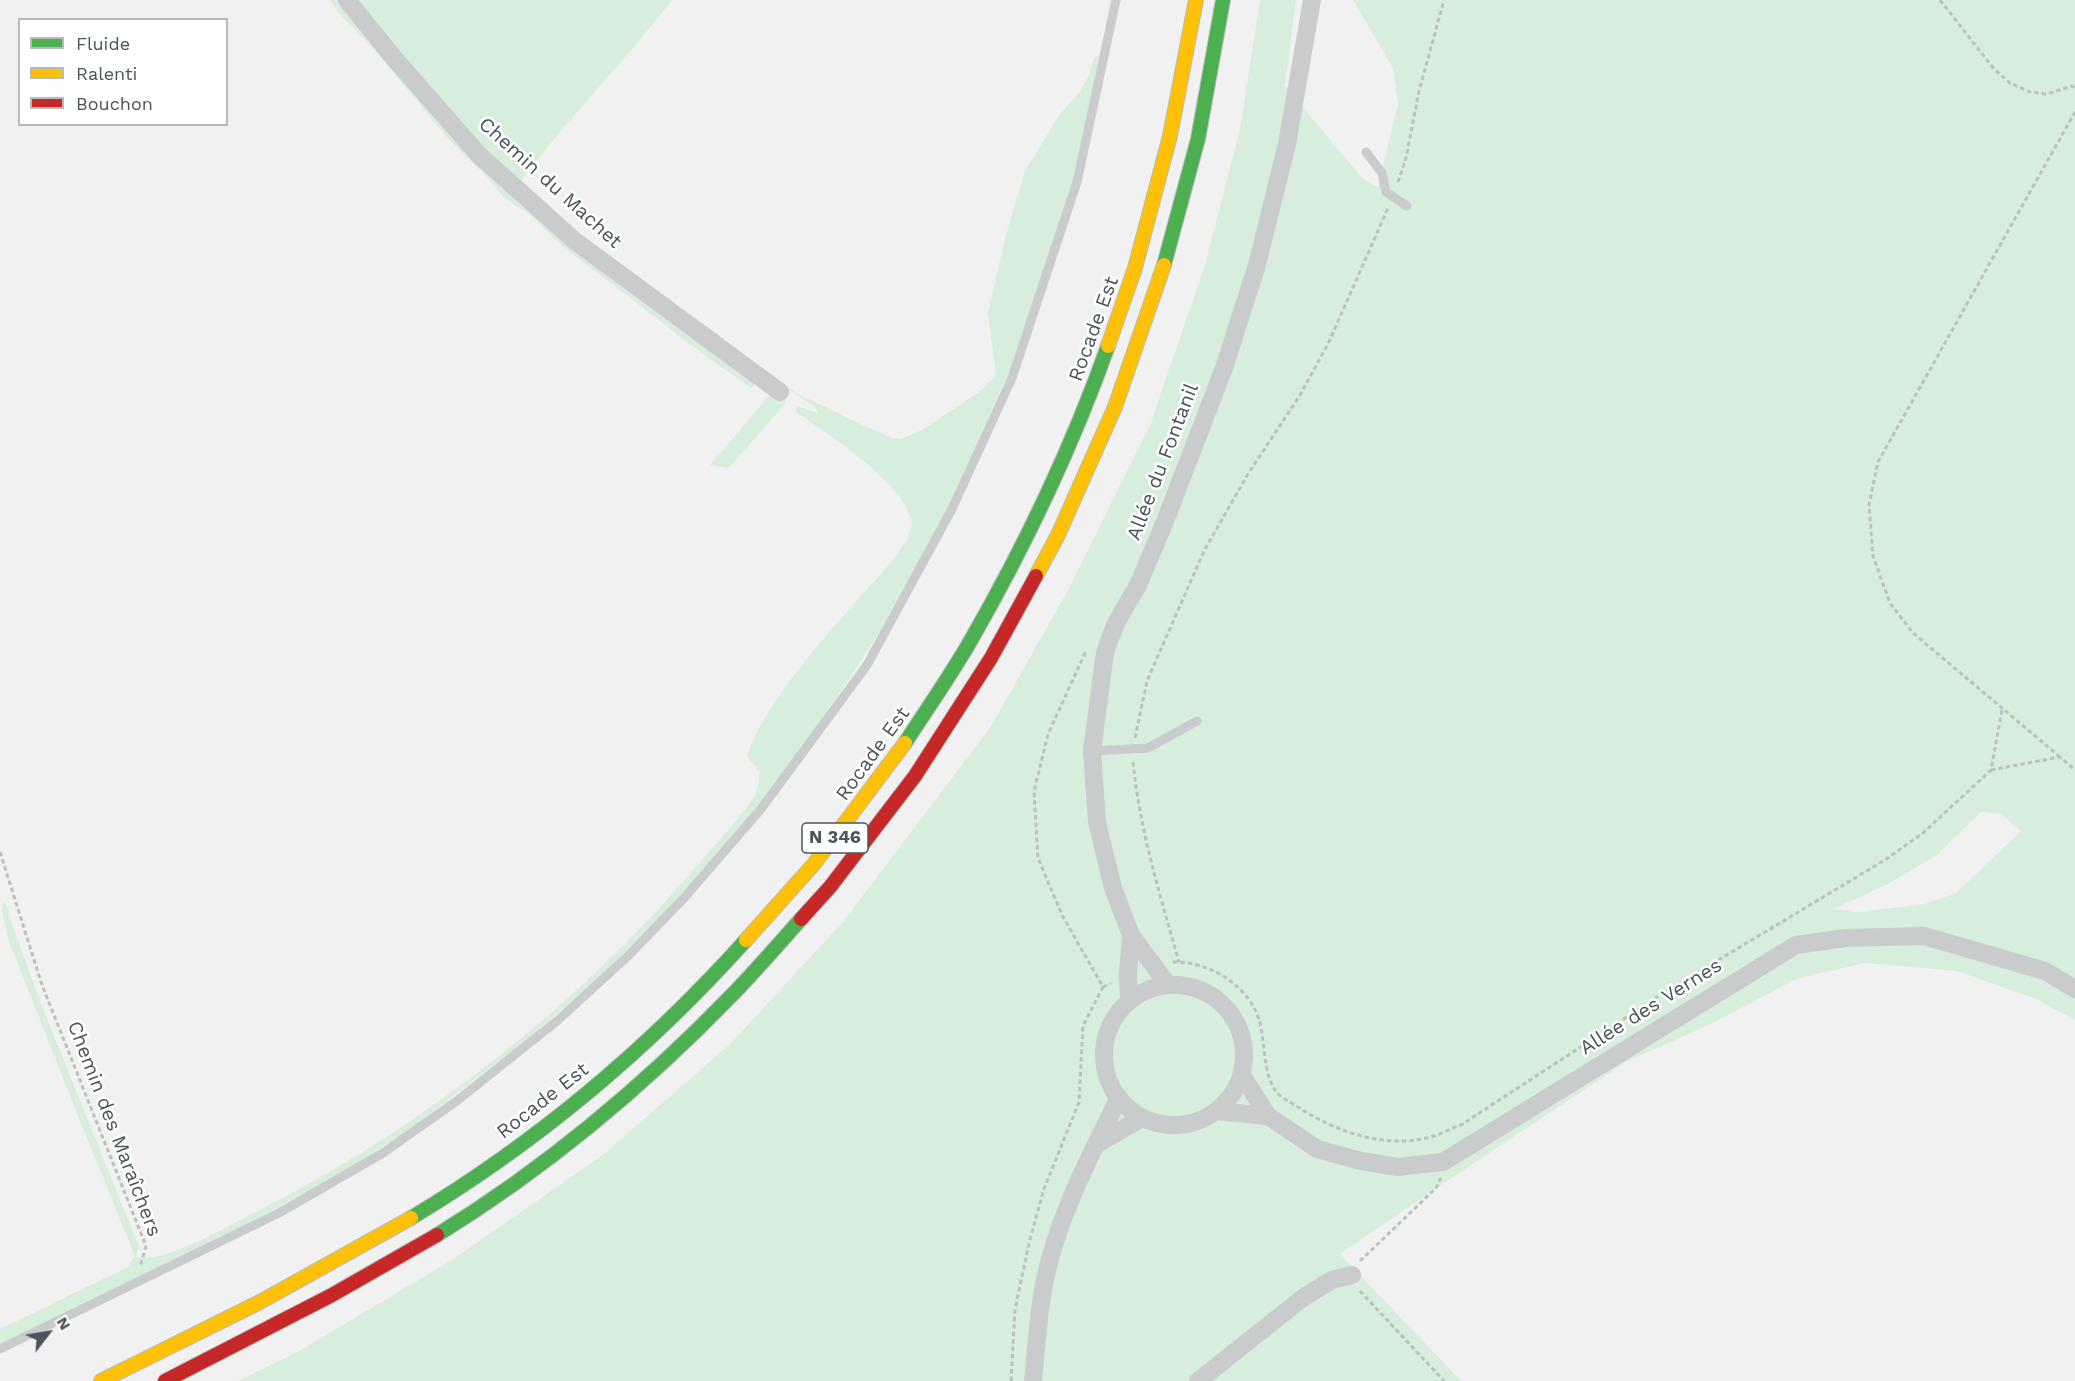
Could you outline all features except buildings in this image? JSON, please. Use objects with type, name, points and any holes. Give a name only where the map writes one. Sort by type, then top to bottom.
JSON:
[{"type":"highway","name":"Rocade Est","points":[[101,1381],[282,1292],[387,1233],[457,1190],[516,1148],[582,1097],[691,999],[755,932],[819,858],[870,793],[933,703],[1003,586],[1059,472],[1111,344],[1154,207],[1174,123],[1196,0]]},
{"type":"highway","name":"N 346","points":[[165,1381],[295,1316],[402,1257],[494,1198],[574,1138],[651,1074],[766,961],[804,919],[892,809],[950,726],[1024,603],[1083,485],[1121,394],[1157,292],[1180,213],[1202,123],[1223,0]]},
{"type":"street","name":"Chemin du Machet","points":[[347,0],[394,58],[479,155],[575,241],[780,392]]},
{"type":"street","name":"Allée du Fontanil","points":[[1168,985],[1131,935],[1113,888],[1096,822],[1092,751],[1105,652],[1116,623],[1138,585],[1164,524],[1224,368],[1257,265],[1287,144],[1312,0]]},
{"type":"street","name":"Allée du Fontanil","points":[[1129,1000],[1131,935]]},
{"type":"street","name":"Allée des Vernes","points":[[1242,1075],[1268,1116],[1317,1149],[1361,1161],[1397,1167],[1443,1162],[1796,945],[1845,938],[1924,936],[2045,971],[2075,989]]},
{"type":"street","points":[[1168,985],[1191,987],[1212,996],[1228,1011],[1240,1030],[1245,1053],[1242,1075],[1232,1095],[1217,1111],[1200,1121],[1181,1126],[1161,1125],[1142,1119],[1129,1110],[1118,1099],[1108,1080],[1103,1058],[1106,1036],[1114,1017],[1129,1000],[1147,990],[1168,985]]},
{"type":"street","points":[[1033,1381],[1041,1304],[1049,1260],[1065,1212],[1118,1099]]},
{"type":"street","name":"Allée des Vernes","points":[[1217,1111],[1268,1116]]},
{"type":"street","points":[[1097,1144],[1142,1119]]},
{"type":"street","points":[[1198,1381],[1304,1297],[1332,1280],[1352,1275]]},
{"type":"lane","points":[[0,1349],[279,1213],[383,1153],[458,1100],[557,1021],[627,957],[684,898],[761,810],[867,665],[952,509],[1012,378],[1077,182],[1116,0]]},
{"type":"lane","points":[[1366,152],[1382,173],[1386,192],[1407,206]]},
{"type":"lane","points":[[1092,751],[1148,748],[1197,721]]},
{"type":"path","points":[[1179,962],[1152,867],[1138,804],[1132,750],[1147,681],[1204,551],[1248,474],[1300,395],[1328,344],[1355,286],[1406,158],[1419,91],[1444,0]]},
{"type":"path","points":[[1940,0],[1994,69],[2010,83],[2030,92],[2047,94],[2072,86],[2075,88]]},
{"type":"path","points":[[2075,112],[1878,462],[1869,505],[1873,556],[1890,603],[1913,633],[2075,770]]},
{"type":"path","points":[[1086,651],[1048,734],[1034,792],[1038,858],[1062,915],[1103,987]]},
{"type":"path","points":[[1990,770],[2002,710]]},
{"type":"path","points":[[1155,965],[1179,962],[1200,965],[1229,979],[1256,1008],[1269,1072],[1276,1092],[1320,1121],[1362,1137],[1395,1140],[1427,1138],[1461,1125],[1665,992],[1885,860],[1923,832],[1990,770],[2060,758]]},
{"type":"path","name":"Chemin des Maraîchers","points":[[0,852],[42,985],[146,1246],[140,1268]]},
{"type":"path","points":[[1011,1381],[1015,1309],[1029,1239],[1044,1189],[1079,1102],[1083,1026],[1103,987],[1128,974]]},
{"type":"path","points":[[1443,1162],[1442,1177],[1436,1188],[1359,1261],[1352,1275],[1360,1292],[1444,1381]]},
{"type":"green space","points":[[330,0],[338,0],[459,140],[758,381],[751,388],[696,349],[560,244],[529,214],[504,198],[487,177],[449,140]]},
{"type":"green space","points":[[351,0],[672,0],[518,185],[597,249],[796,393],[892,438],[901,439],[922,430],[979,392],[996,375],[988,313],[1006,234],[1025,171],[1058,117],[1081,90],[1089,75],[1094,57],[1099,56],[1074,179],[1051,254],[1013,363],[948,509],[878,634],[850,678],[793,761],[741,830],[701,875],[603,974],[524,1042],[403,1134],[341,1173],[262,1216],[0,1345],[0,1329],[128,1267],[134,1256],[8,939],[2,910],[4,901],[44,1011],[139,1247],[136,1257],[156,1257],[183,1248],[317,1179],[438,1102],[495,1059],[603,965],[653,914],[749,805],[758,788],[759,772],[747,756],[767,715],[812,652],[896,556],[911,529],[911,519],[893,489],[844,445],[796,412],[797,406],[818,413],[815,407],[742,359],[574,233],[496,168],[425,89]]},
{"type":"green space","points":[[1260,0],[1296,0],[1285,86],[1362,178],[1378,187],[1398,104],[1393,68],[1353,0],[2075,0],[2075,1020],[2036,999],[1957,971],[1865,963],[1796,979],[1711,1024],[1626,1062],[1340,1254],[1461,1381],[238,1381],[299,1351],[452,1260],[604,1154],[731,1043],[842,923],[990,728],[1067,592],[1150,425],[1205,265],[1240,129]],"holes":[[[1981,812],[2001,814],[2021,831],[1956,893],[1925,904],[1858,912],[1834,909],[1886,885],[1937,855]]]},
{"type":"green space","points":[[773,391],[786,400],[785,404],[729,468],[710,465]]},
{"type":"traffic: fast","points":[[1164,265],[1198,139],[1223,0]]},
{"type":"traffic: fast","points":[[905,743],[963,653],[1010,569],[1063,459],[1108,346]]},
{"type":"traffic: fast","points":[[437,1235],[517,1182],[630,1092],[734,993],[801,919]]},
{"type":"traffic: fast","points":[[411,1218],[502,1158],[589,1091],[670,1018],[746,940]]},
{"type":"traffic: slow","points":[[1108,346],[1135,268],[1170,136],[1196,0]]},
{"type":"traffic: slow","points":[[1036,576],[1058,535],[1115,407],[1164,265]]},
{"type":"traffic: slow","points":[[746,940],[814,864],[905,743]]},
{"type":"traffic: slow","points":[[101,1381],[260,1302],[411,1218]]},
{"type":"traffic: jam","points":[[801,919],[830,887],[915,776],[991,658],[1036,576]]},
{"type":"traffic: jam","points":[[165,1381],[332,1295],[437,1235]]}]
